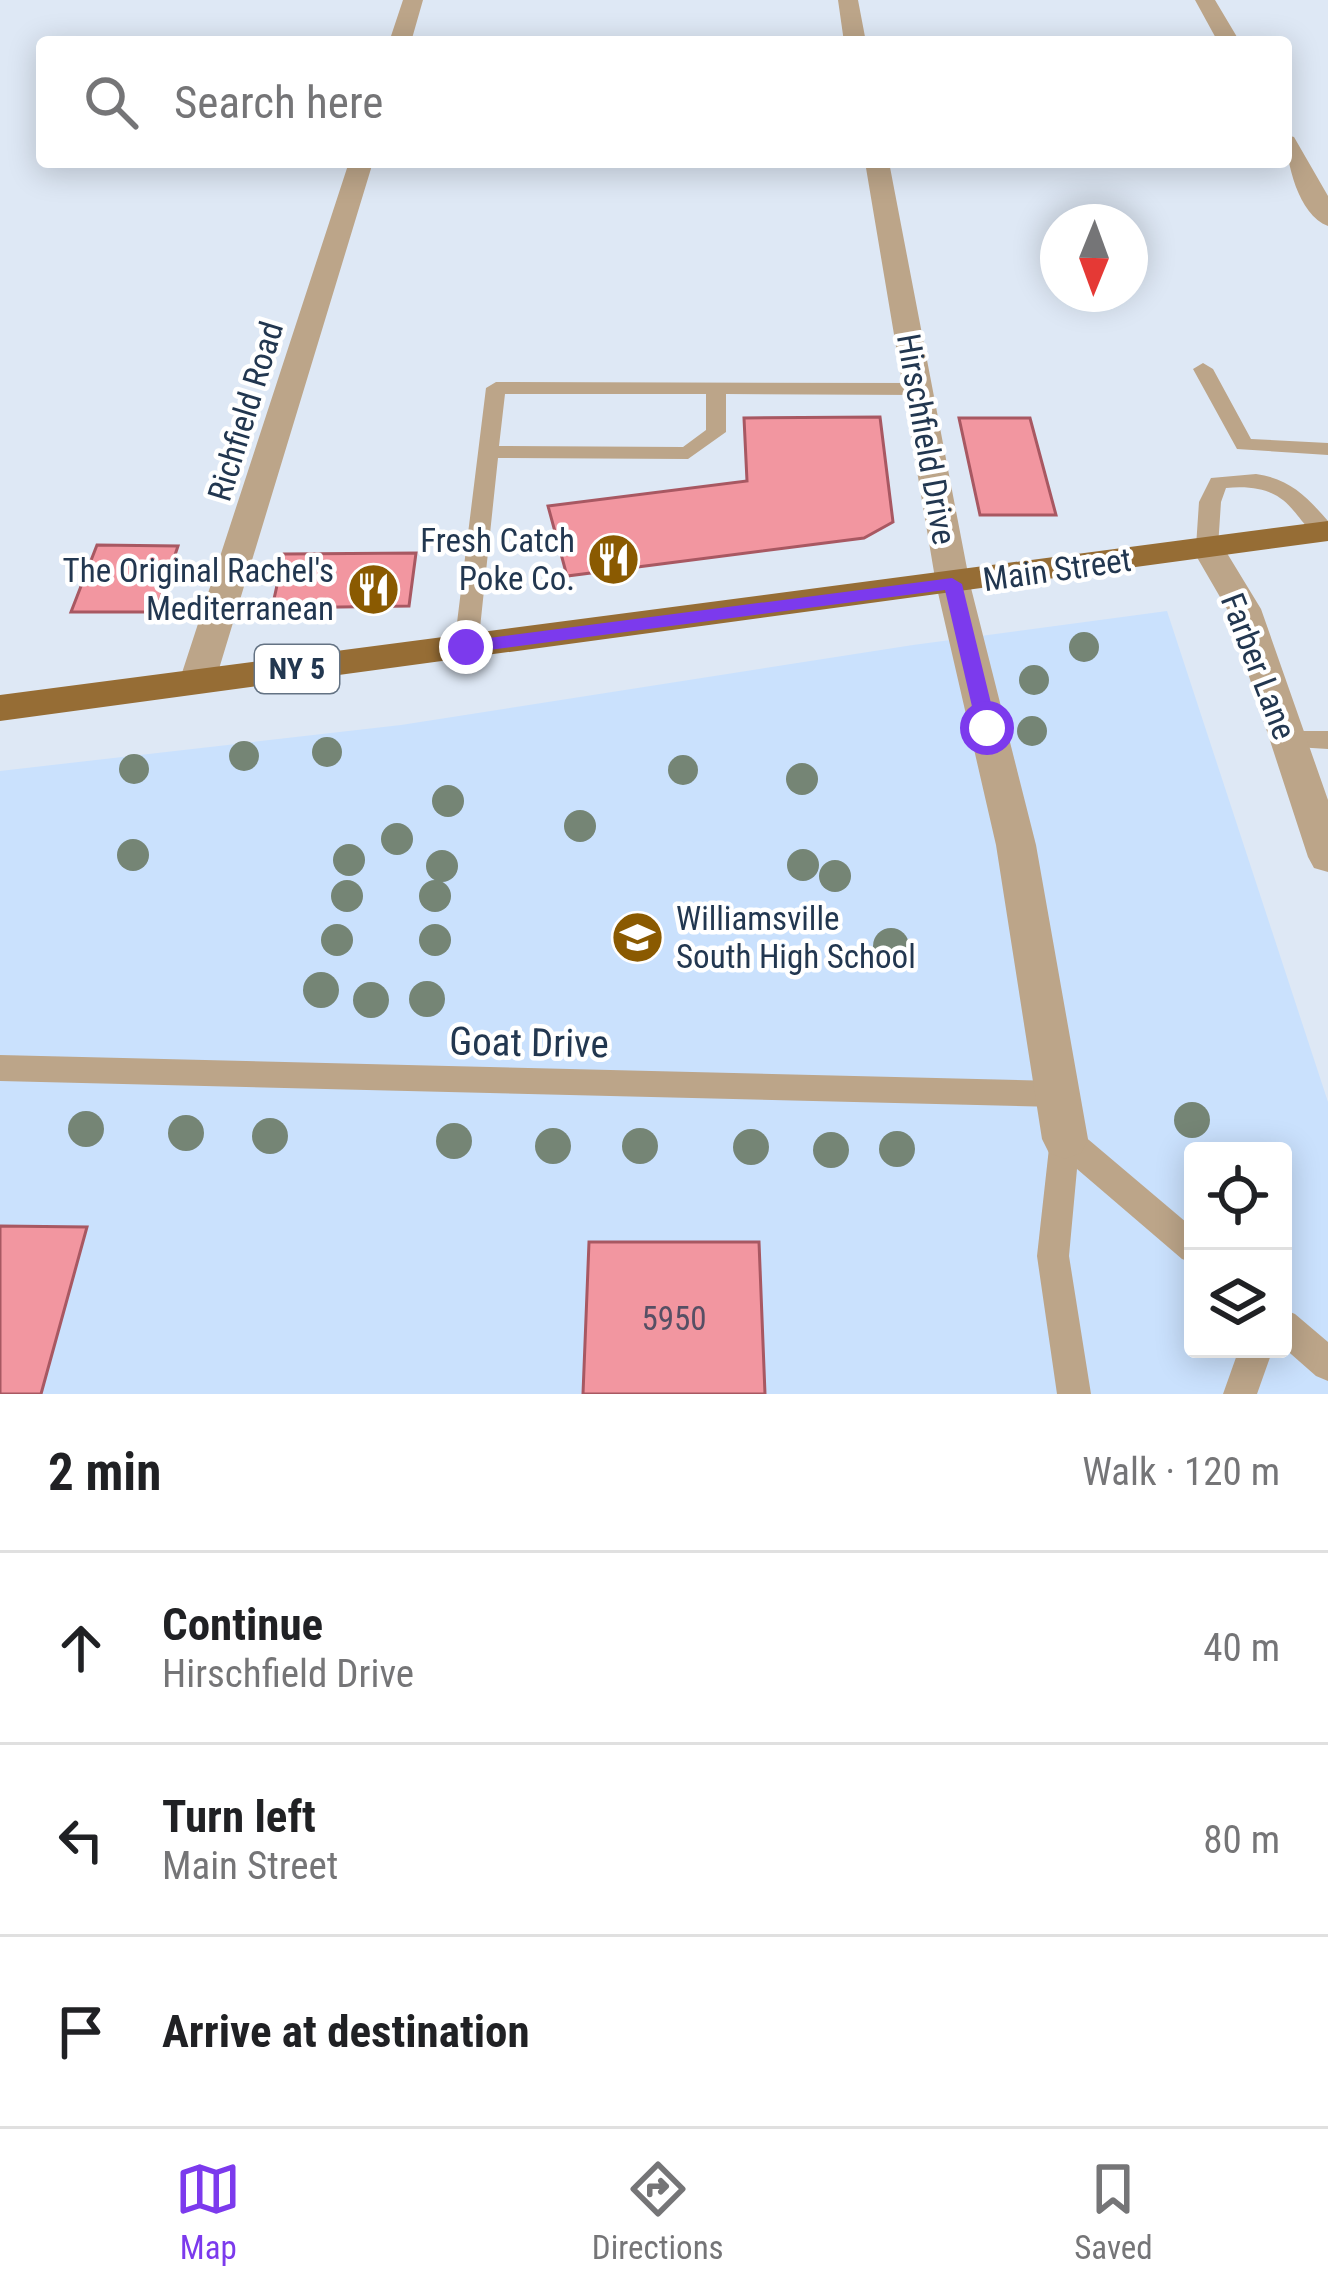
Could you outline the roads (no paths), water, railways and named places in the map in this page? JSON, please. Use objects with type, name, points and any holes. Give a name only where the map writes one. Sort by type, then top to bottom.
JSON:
[{"type":"main road","name":"Main Street","points":[[0,708],[1326,531]]},
{"type":"street","points":[[402,36],[413,0]]},
{"type":"street","points":[[848,0],[854,36]]},
{"type":"street","points":[[1205,0],[1226,36]]},
{"type":"street","points":[[1292,153],[1328,218]]},
{"type":"street","name":"Richfield Road","points":[[197,682],[360,168]]},
{"type":"street","name":"Hirschfield Drive","points":[[878,168],[952,584],[1016,845],[1065,1138]]},
{"type":"street","name":"Farber Lane","points":[[1207,547],[1244,609],[1328,856]]},
{"type":"lane","points":[[1203,368],[1264,477],[1288,490],[1326,531]]},
{"type":"lane","points":[[466,647],[496,388],[919,389]]},
{"type":"lane","points":[[489,452],[688,453],[716,432],[716,389]]},
{"type":"lane","points":[[1244,446],[1328,449]]},
{"type":"lane","points":[[1207,547],[1210,502],[1218,482],[1264,477]]},
{"type":"lane","points":[[1289,740],[1328,740]]},
{"type":"lane","name":"Goat Drive","points":[[0,1068],[1057,1094]]},
{"type":"lane","points":[[1065,1138],[1184,1240]]},
{"type":"lane","points":[[1065,1138],[1053,1256],[1074,1394]]},
{"type":"lane","points":[[1292,1333],[1328,1364]]},
{"type":"lane","points":[[1240,1394],[1253,1358]]},
{"type":"place","name":"Fresh Catch Poke Co.","points":[[614,559]]},
{"type":"place","name":"The Original Rachel's Mediterranean","points":[[373,589]]},
{"type":"place","name":"Williamsville South High School","points":[[637,937]]}]
